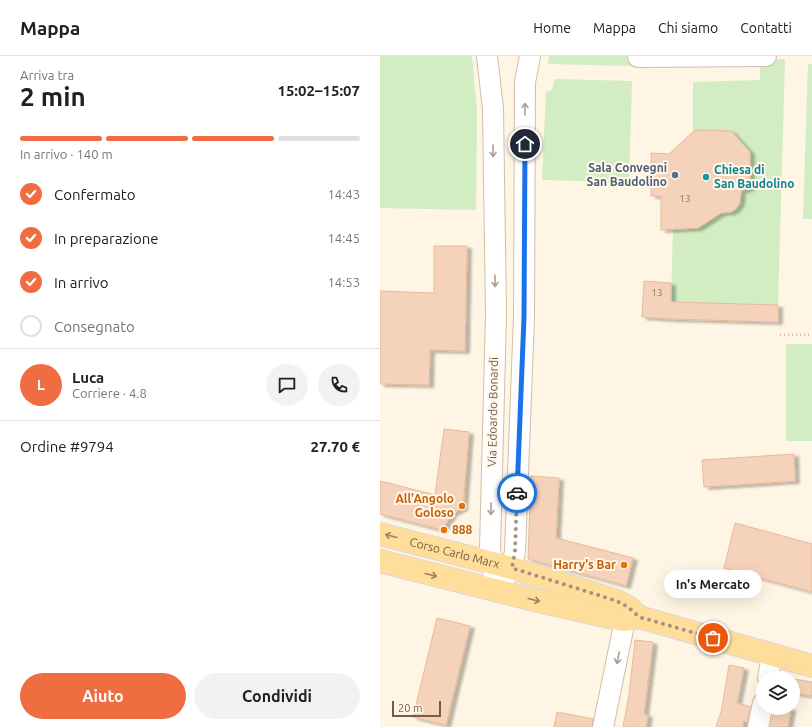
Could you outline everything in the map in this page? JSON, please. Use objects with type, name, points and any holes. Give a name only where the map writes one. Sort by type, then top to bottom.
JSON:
[{"type":"main road","name":"Corso Carlo Marx","points":[[380,534],[502,565],[617,601],[628,607],[632,619]]},
{"type":"main road","name":"Corso Carlo Marx","points":[[380,562],[577,610],[632,619],[812,666]]},
{"type":"street","name":"Via Edoardo Bonardi","points":[[487,56],[493,110],[496,314],[490,539],[502,565]]},
{"type":"street","name":"Via Edoardo Bonardi","points":[[496,591],[502,565],[515,551],[524,317],[525,82],[522,56]]},
{"type":"street","name":"Via Edoardo Bonardi","points":[[525,82],[530,56]]},
{"type":"street","points":[[638,56],[766,56]]},
{"type":"street","points":[[603,727],[632,619]]},
{"type":"street","points":[[769,671],[772,655]]},
{"type":"street","points":[[758,727],[760,715]]},
{"type":"path","points":[[780,335],[812,335]]},
{"type":"green space","points":[[380,56],[472,56],[477,112],[476,210],[380,208]]},
{"type":"green space","points":[[549,56],[632,56],[632,66],[548,64]]},
{"type":"green space","points":[[760,59],[785,59],[778,305],[671,302],[673,229],[698,228],[722,212],[731,212],[739,204],[741,196],[740,192],[750,188],[750,152],[731,131],[693,132],[693,82],[760,80]]},
{"type":"green space","points":[[808,64],[812,64],[812,219],[803,219]]},
{"type":"green space","points":[[555,79],[632,81],[629,182],[542,180],[546,92],[552,90]]},
{"type":"green space","points":[[786,344],[812,344],[812,441],[786,441]]},
{"type":"building","name":"Chiesa di San Baudolino","points":[[695,130],[731,131],[750,152],[750,188],[741,191],[740,203],[736,209],[731,212],[721,213],[698,228],[661,230],[661,196],[651,196],[651,153],[669,154]]},
{"type":"building","points":[[434,246],[467,246],[465,351],[430,350],[429,385],[380,384],[380,291],[434,293]]},
{"type":"building","points":[[644,281],[671,283],[671,302],[778,305],[778,322],[642,317]]},
{"type":"building","points":[[444,429],[469,432],[463,508],[453,513],[442,530],[380,514],[380,481],[435,495]]},
{"type":"building","points":[[794,454],[795,481],[704,487],[702,460]]},
{"type":"building","points":[[531,476],[559,478],[556,538],[633,558],[626,586],[528,559]]},
{"type":"building","points":[[735,523],[812,544],[812,592],[724,568]]},
{"type":"building","points":[[437,618],[470,626],[446,725],[413,717]]},
{"type":"building","points":[[635,640],[653,642],[644,714],[648,715],[646,727],[623,727],[629,695]]},
{"type":"building","points":[[729,665],[744,668],[737,703],[751,707],[747,722],[743,721],[743,727],[716,727],[721,712]]},
{"type":"building","points":[[800,680],[812,682],[812,696],[800,694]]},
{"type":"building","points":[[557,712],[593,719],[592,727],[554,727]]},
{"type":"building","points":[[773,715],[790,715],[788,727],[770,727]]},
{"type":"way so far","points":[[517,493],[515,551],[512,568],[617,601],[628,607],[639,617],[713,638]]},
{"type":"place","name":"Sala Convegni San Baudolino","points":[[675,175]]},
{"type":"place","name":"Chiesa di San Baudolino","points":[[706,177]]},
{"type":"place","name":"All'Angolo Goloso","points":[[462,506]]},
{"type":"place","name":"888","points":[[444,530]]},
{"type":"place","name":"Harry's Bar","points":[[624,565]]},
{"type":"place","name":"In's Mercato","points":[[713,638]]},
{"type":"route","points":[[517,493],[524,317],[525,144]]}]
